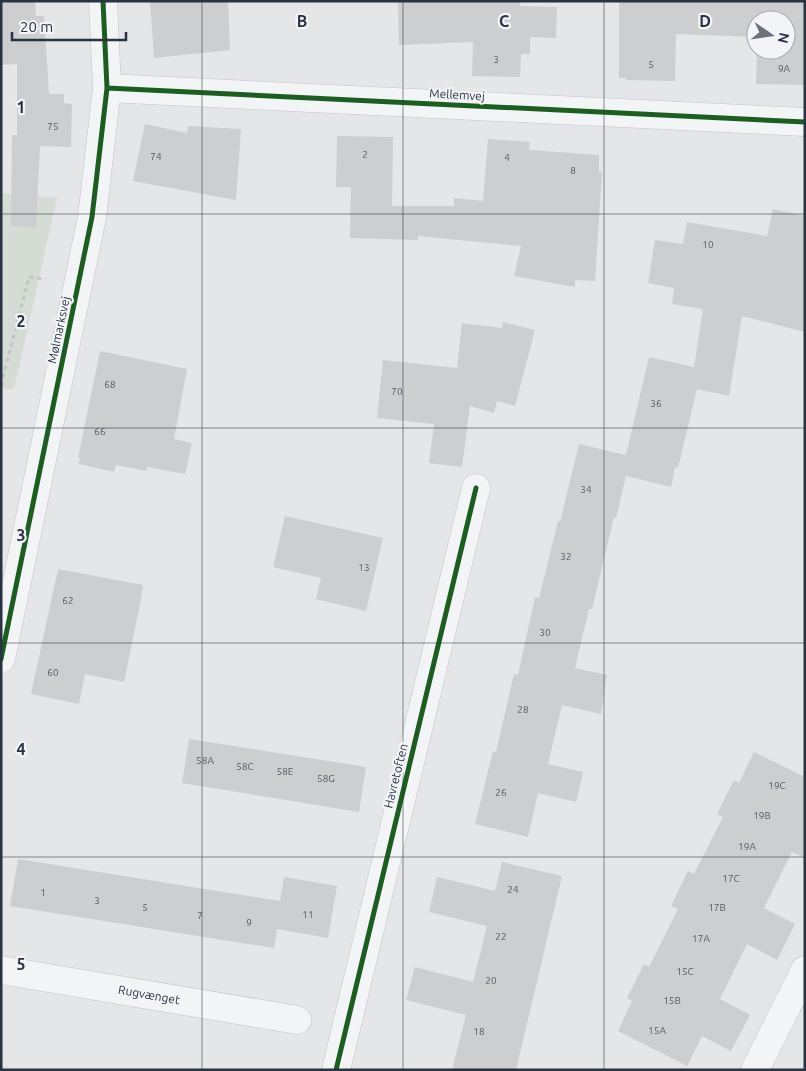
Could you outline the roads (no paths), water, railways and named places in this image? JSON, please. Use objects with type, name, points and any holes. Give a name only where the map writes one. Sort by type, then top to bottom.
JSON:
[{"type":"street","name":"Mølmarksvej","points":[[1,659],[92,216],[107,88],[103,1]]},
{"type":"street","name":"Mellemvej","points":[[107,88],[805,122]]},
{"type":"street","name":"Havretoften","points":[[336,1070],[476,488]]},
{"type":"street","name":"Rugvænget","points":[[1,970],[297,1020]]},
{"type":"street","points":[[755,1070],[805,970]]}]
